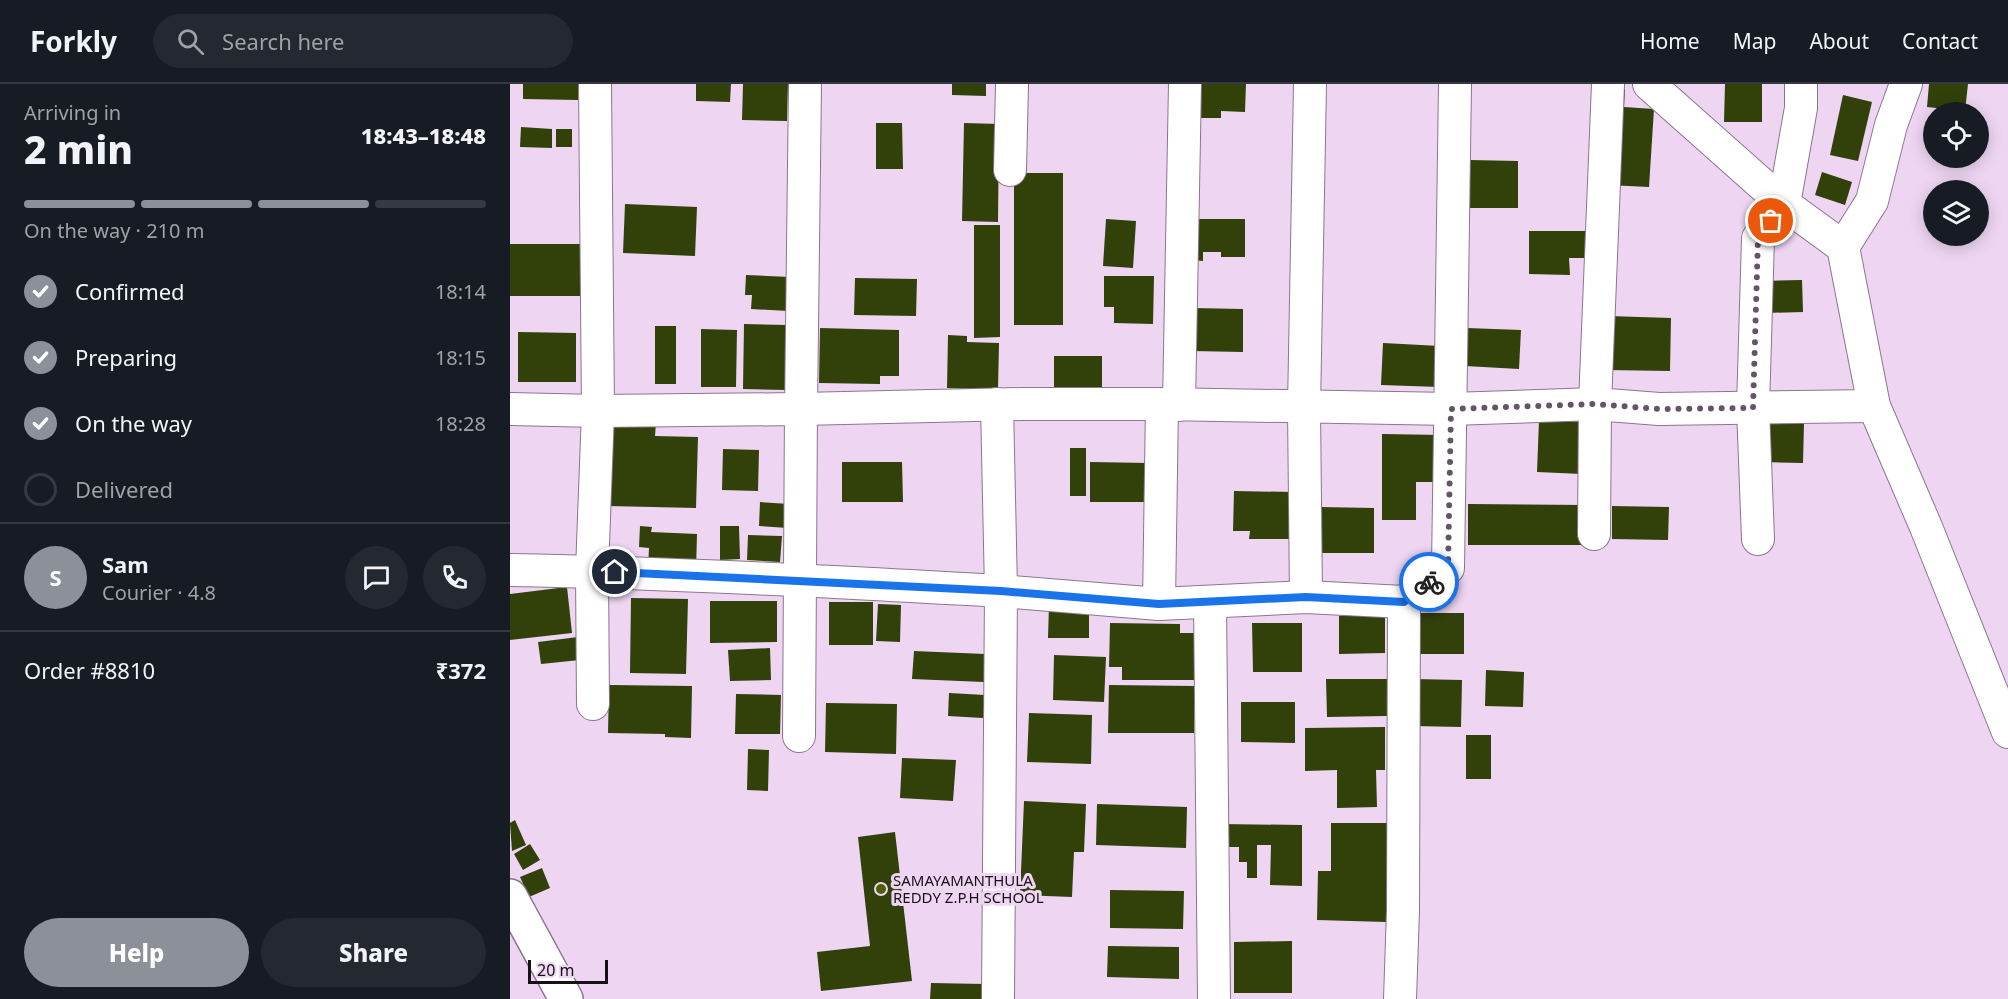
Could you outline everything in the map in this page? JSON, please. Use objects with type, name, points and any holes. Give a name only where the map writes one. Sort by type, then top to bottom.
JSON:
[{"type":"street","points":[[593,704],[592,571],[598,411],[595,84]]},
{"type":"street","points":[[799,736],[806,84]]},
{"type":"street","points":[[1010,170],[1012,84]]},
{"type":"street","points":[[1159,604],[1185,84]]},
{"type":"street","points":[[1306,597],[1304,408],[1310,84]]},
{"type":"street","points":[[510,570],[592,571],[800,580],[1001,591],[1159,604],[1306,597],[1404,602],[1448,568],[1455,84]]},
{"type":"street","points":[[1594,534],[1595,404],[1608,84]]},
{"type":"street","points":[[1649,84],[1784,204],[1842,247],[1874,406],[1931,538],[2008,732]]},
{"type":"street","points":[[1758,539],[1753,408],[1758,238],[1784,204],[1801,108],[1801,84]]},
{"type":"street","points":[[1842,247],[1872,201],[1891,125],[1906,84]]},
{"type":"street","points":[[510,409],[598,411],[801,409],[997,404],[1170,404],[1451,409],[1595,404],[1659,409],[1874,406]]},
{"type":"street","points":[[997,404],[1001,591],[998,999]]},
{"type":"street","points":[[1210,602],[1214,999]]},
{"type":"street","points":[[1400,999],[1403,910],[1404,602]]},
{"type":"street","points":[[510,896],[566,999]]},
{"type":"building","points":[[523,84],[578,84],[578,100],[523,99]]},
{"type":"building","points":[[696,84],[731,84],[730,102],[696,101]]},
{"type":"building","points":[[743,84],[788,84],[787,121],[742,120]]},
{"type":"building","points":[[952,84],[986,84],[986,96],[952,95]]},
{"type":"building","points":[[1193,84],[1246,84],[1245,112],[1221,111],[1221,118],[1192,118]]},
{"type":"building","points":[[1725,84],[1762,84],[1762,122],[1724,122]]},
{"type":"building","points":[[1929,84],[1968,84],[1966,102],[1927,102]]},
{"type":"building","points":[[1614,89],[1625,89],[1624,107],[1654,109],[1649,187],[1608,185]]},
{"type":"building","points":[[1843,95],[1872,102],[1858,161],[1830,155]]},
{"type":"building","points":[[876,123],[902,123],[903,169],[876,169]]},
{"type":"building","points":[[964,123],[999,124],[998,222],[962,221]]},
{"type":"building","points":[[521,127],[552,129],[552,148],[520,147]]},
{"type":"building","points":[[556,129],[572,129],[572,147],[556,147]]},
{"type":"building","points":[[1470,160],[1518,161],[1518,208],[1469,208]]},
{"type":"building","points":[[1822,172],[1852,182],[1845,205],[1815,195]]},
{"type":"building","points":[[1014,173],[1063,173],[1063,325],[1014,325]]},
{"type":"building","points":[[625,204],[697,207],[695,256],[623,253]]},
{"type":"building","points":[[1106,219],[1136,221],[1133,268],[1103,266]]},
{"type":"building","points":[[1192,219],[1245,219],[1245,257],[1221,257],[1221,252],[1203,252],[1203,261],[1192,260]]},
{"type":"building","points":[[974,225],[1000,225],[1000,337],[974,338]]},
{"type":"building","points":[[1529,231],[1586,231],[1586,258],[1569,258],[1570,275],[1529,274]]},
{"type":"building","points":[[510,244],[581,244],[581,296],[510,296]]},
{"type":"building","points":[[746,275],[790,277],[788,311],[751,309],[752,295],[745,295]]},
{"type":"building","points":[[1104,276],[1154,276],[1153,324],[1114,323],[1114,307],[1104,307]]},
{"type":"building","points":[[855,278],[917,279],[916,316],[854,315]]},
{"type":"building","points":[[1802,280],[1803,312],[1763,313],[1762,281]]},
{"type":"building","points":[[1192,308],[1243,309],[1243,352],[1191,351]]},
{"type":"building","points":[[1608,316],[1671,318],[1670,371],[1607,370]]},
{"type":"building","points":[[744,324],[788,325],[787,390],[743,389]]},
{"type":"building","points":[[655,326],[676,326],[676,384],[655,384]]},
{"type":"building","points":[[820,328],[899,330],[899,376],[880,376],[880,384],[819,383]]},
{"type":"building","points":[[1467,328],[1521,330],[1519,369],[1465,366]]},
{"type":"building","points":[[701,329],[737,330],[736,387],[701,387]]},
{"type":"building","points":[[518,332],[576,333],[576,382],[518,382]]},
{"type":"building","points":[[948,335],[967,336],[967,342],[999,343],[998,390],[947,388]]},
{"type":"building","points":[[1383,343],[1440,346],[1439,387],[1381,385]]},
{"type":"building","points":[[1054,356],[1102,356],[1102,388],[1088,387],[1088,396],[1054,396]]},
{"type":"building","points":[[1539,420],[1585,422],[1582,474],[1537,472]]},
{"type":"building","points":[[610,422],[656,423],[655,436],[698,437],[696,508],[608,506]]},
{"type":"building","points":[[1764,422],[1804,423],[1803,463],[1763,462]]},
{"type":"building","points":[[1382,434],[1442,435],[1436,482],[1416,482],[1416,520],[1382,520]]},
{"type":"building","points":[[1070,448],[1086,448],[1086,496],[1070,496]]},
{"type":"building","points":[[723,449],[759,450],[758,491],[722,490]]},
{"type":"building","points":[[842,462],[902,462],[903,502],[842,502]]},
{"type":"building","points":[[1090,462],[1149,463],[1149,502],[1090,502]]},
{"type":"building","points":[[1234,491],[1294,492],[1293,539],[1249,539],[1250,531],[1233,531]]},
{"type":"building","points":[[760,502],[789,504],[788,528],[759,526]]},
{"type":"building","points":[[1468,504],[1585,505],[1585,545],[1468,545]]},
{"type":"building","points":[[1612,506],[1669,507],[1668,540],[1612,539]]},
{"type":"building","points":[[1320,507],[1374,508],[1374,553],[1319,553]]},
{"type":"building","points":[[640,526],[652,527],[651,532],[697,534],[696,570],[648,569],[649,548],[639,547]]},
{"type":"building","points":[[720,526],[739,526],[740,559],[720,560]]},
{"type":"building","points":[[748,535],[782,536],[780,562],[747,560]]},
{"type":"building","points":[[567,587],[572,633],[510,640],[510,594]]},
{"type":"building","points":[[631,598],[688,599],[686,674],[630,673]]},
{"type":"building","points":[[710,601],[777,601],[777,642],[710,643]]},
{"type":"building","points":[[829,602],[873,602],[873,645],[829,645]]},
{"type":"building","points":[[878,604],[901,605],[900,642],[876,641]]},
{"type":"building","points":[[1049,605],[1089,605],[1089,638],[1048,638]]},
{"type":"building","points":[[1416,613],[1464,613],[1464,654],[1416,654]]},
{"type":"building","points":[[1385,615],[1385,653],[1339,654],[1339,616]]},
{"type":"building","points":[[1110,623],[1180,624],[1180,633],[1195,633],[1194,680],[1122,680],[1122,667],[1109,667]]},
{"type":"building","points":[[1252,623],[1302,623],[1302,672],[1253,672]]},
{"type":"building","points":[[578,637],[580,660],[541,664],[538,642]]},
{"type":"building","points":[[770,648],[771,680],[730,681],[728,650]]},
{"type":"building","points":[[914,651],[985,654],[984,682],[912,679]]},
{"type":"building","points":[[1054,655],[1106,657],[1104,702],[1053,700]]},
{"type":"building","points":[[1486,670],[1524,672],[1523,707],[1485,706]]},
{"type":"building","points":[[1326,679],[1387,679],[1387,716],[1327,717]]},
{"type":"building","points":[[1414,679],[1462,680],[1461,727],[1413,726]]},
{"type":"building","points":[[609,685],[692,686],[691,738],[665,737],[665,734],[608,733]]},
{"type":"building","points":[[1109,685],[1194,686],[1194,733],[1108,733]]},
{"type":"building","points":[[949,693],[985,695],[983,718],[948,716]]},
{"type":"building","points":[[736,694],[781,695],[780,734],[735,734]]},
{"type":"building","points":[[1241,702],[1295,702],[1295,743],[1241,742]]},
{"type":"building","points":[[826,703],[897,704],[896,754],[825,752]]},
{"type":"building","points":[[1029,713],[1092,715],[1091,764],[1027,762]]},
{"type":"building","points":[[1385,727],[1385,770],[1376,770],[1377,807],[1337,808],[1337,770],[1305,771],[1305,728]]},
{"type":"building","points":[[1466,735],[1491,735],[1491,779],[1466,779]]},
{"type":"building","points":[[748,749],[769,750],[768,791],[747,790]]},
{"type":"building","points":[[902,758],[956,760],[953,801],[900,798]]},
{"type":"building","points":[[1024,801],[1086,804],[1084,852],[1074,852],[1072,897],[1020,895]]},
{"type":"building","points":[[1097,804],[1187,807],[1186,848],[1096,845]]},
{"type":"building","points":[[515,820],[526,845],[512,851],[510,823]]},
{"type":"building","points":[[1331,823],[1388,823],[1386,922],[1317,920],[1318,871],[1331,871]]},
{"type":"building","points":[[1220,824],[1302,825],[1302,886],[1270,885],[1271,845],[1257,845],[1257,878],[1247,878],[1247,862],[1239,862],[1239,847],[1219,847]]},
{"type":"building","points":[[895,832],[912,981],[821,991],[817,952],[870,946],[858,837]]},
{"type":"building","points":[[530,844],[540,860],[523,870],[514,854]]},
{"type":"building","points":[[542,868],[550,888],[529,897],[520,877]]},
{"type":"building","points":[[1110,890],[1184,891],[1183,929],[1110,928]]},
{"type":"building","points":[[1292,941],[1292,993],[1234,993],[1234,942]]},
{"type":"building","points":[[1108,946],[1179,947],[1179,979],[1107,977]]},
{"type":"building","points":[[931,983],[985,984],[985,999],[930,999]]},
{"type":"way so far","points":[[1429,582],[1448,568],[1451,409],[1595,404],[1659,409],[1753,408],[1758,238],[1771,221]]},
{"type":"place","name":"SAMAYAMANTHULA REDDY Z.P.H SCHOOL","points":[[881,889]]},
{"type":"route","points":[[615,572],[1001,591],[1159,604],[1306,597],[1404,602],[1429,582]]}]
